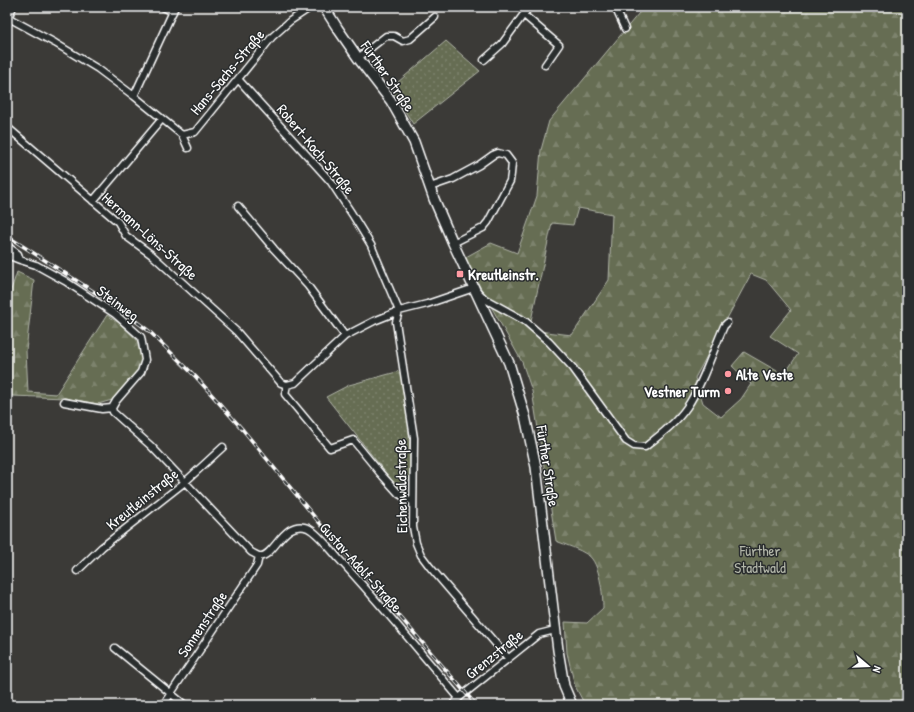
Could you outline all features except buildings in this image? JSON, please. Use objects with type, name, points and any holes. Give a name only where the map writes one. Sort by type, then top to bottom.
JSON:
[{"type":"main road","name":"Fürther Straße","points":[[324,7],[358,58],[391,101],[414,142],[430,187],[453,243],[509,363],[525,416],[536,467],[555,630],[564,686],[572,705]]},
{"type":"street","points":[[13,7],[8,18],[55,43],[98,69],[182,135],[188,148]]},
{"type":"street","points":[[134,96],[174,9],[163,7]]},
{"type":"street","name":"Hans-Sachs-Straße","points":[[182,135],[195,132],[272,37],[290,21],[311,7]]},
{"type":"street","points":[[484,60],[502,44],[529,7]]},
{"type":"street","points":[[615,7],[625,29]]},
{"type":"street","points":[[524,15],[559,45],[544,65]]},
{"type":"street","points":[[358,58],[386,36],[394,36],[403,41],[410,39],[435,17]]},
{"type":"street","name":"Robert-Koch-Straße","points":[[238,78],[331,182],[371,245],[399,310],[396,322],[402,354]]},
{"type":"street","points":[[93,201],[162,119]]},
{"type":"street","name":"Hermann-Löns-Straße","points":[[7,127],[118,222],[126,236],[152,255],[236,332],[281,383],[288,385]]},
{"type":"street","points":[[430,187],[454,179],[498,153],[506,156],[512,163],[512,174],[510,181],[488,222],[483,228],[453,243]]},
{"type":"street","points":[[238,206],[274,250],[308,286],[345,336]]},
{"type":"street","name":"Steinweg","points":[[7,246],[18,254],[20,260],[36,265],[65,281],[115,314],[140,337],[145,360],[141,372],[116,401],[113,410]]},
{"type":"street","points":[[7,255],[20,260]]},
{"type":"street","points":[[413,502],[399,494],[353,440],[330,448],[285,394],[288,385],[295,383],[345,336],[399,310],[427,304],[474,288],[485,299],[526,322],[550,342],[573,368],[626,441],[634,446],[645,447],[673,424],[686,408],[700,382],[724,326],[727,323]]},
{"type":"street","name":"Eichenwaldstraße","points":[[402,354],[414,438],[413,527],[416,543],[421,555],[430,567],[508,658]]},
{"type":"street","points":[[64,402],[113,410],[151,446],[251,552],[259,556]]},
{"type":"street","name":"Kreutleinstraße","points":[[77,571],[102,547],[185,482],[223,447]]},
{"type":"street","name":"Gustav-Adolf-Straße","points":[[259,556],[263,556],[268,553],[289,530],[299,527],[308,528],[319,537],[350,571],[459,698]]},
{"type":"street","name":"Sonnenstraße","points":[[163,705],[257,566],[259,556]]},
{"type":"street","name":"Grenzstraße","points":[[453,705],[459,698],[508,658],[540,634],[555,630]]},
{"type":"street","points":[[115,648],[185,705]]},
{"type":"green space","name":"Fürther Stadtwald","points":[[644,7],[907,7],[907,705],[585,705],[575,686],[567,653],[565,622],[587,623],[603,608],[598,572],[592,559],[588,555],[556,541],[532,391],[522,362],[464,258],[491,243],[517,253],[537,196],[541,150],[549,121]],"holes":[[[578,208],[612,214],[609,280],[572,335],[529,330],[552,223],[573,225]],[[751,274],[766,280],[791,310],[770,336],[798,354],[784,375],[744,352],[732,366],[751,384],[741,399],[721,417],[703,403],[695,378]]]},
{"type":"green space","points":[[446,41],[480,71],[413,124],[391,88]]},
{"type":"green space","points":[[17,272],[34,280],[26,351],[28,392],[56,394],[107,315],[119,323],[137,340],[142,359],[138,370],[112,400],[98,404],[65,398],[12,396],[10,357],[7,347],[7,302]]},
{"type":"green space","points":[[400,371],[408,411],[411,479],[397,487],[326,397],[349,385]]},
{"type":"railway","points":[[7,236],[110,302],[149,331],[196,377],[243,430],[322,526],[476,705]]},
{"type":"place","name":"Kreutleinstr.","points":[[460,274]]},
{"type":"place","name":"Alte Veste","points":[[728,374]]},
{"type":"place","name":"Vestner Turm","points":[[728,391]]}]
